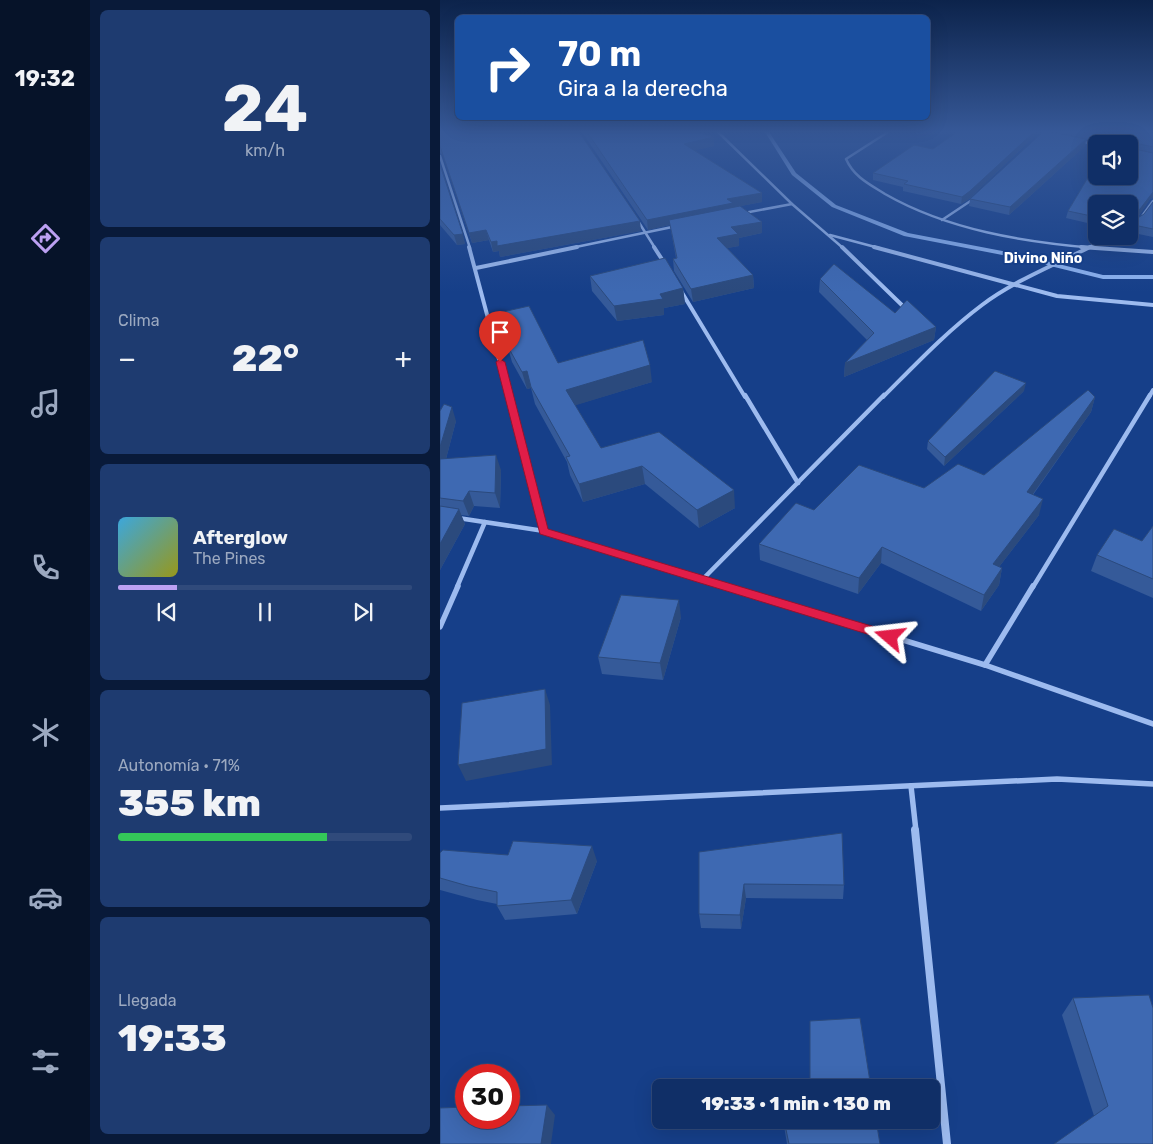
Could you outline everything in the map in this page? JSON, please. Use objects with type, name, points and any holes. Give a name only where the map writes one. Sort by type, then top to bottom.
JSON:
[{"type":"street","points":[[449,185],[476,268],[544,531]]},
{"type":"street","points":[[773,185],[792,204],[830,235],[912,314]]},
{"type":"street","points":[[871,185],[888,198],[942,220],[999,234],[1090,249],[1153,252]]},
{"type":"street","points":[[942,220],[978,194]]},
{"type":"street","points":[[1138,220],[1153,201]]},
{"type":"street","points":[[743,214],[792,204]]},
{"type":"street","points":[[635,217],[666,266]]},
{"type":"street","points":[[476,268],[684,225]]},
{"type":"street","points":[[830,235],[1057,296],[1153,305]]},
{"type":"street","points":[[702,580],[939,340],[983,304],[1015,285],[1096,245]]},
{"type":"street","points":[[676,282],[798,483]]},
{"type":"street","points":[[984,665],[1153,390]]},
{"type":"street","points":[[449,517],[544,531],[984,665],[1153,724]]},
{"type":"street","points":[[440,627],[486,522]]},
{"type":"street","points":[[440,808],[1057,779],[1153,784]]},
{"type":"street","points":[[911,786],[947,1144]]},
{"type":"building","points":[[440,185],[447,185],[463,234],[454,235],[440,219]]},
{"type":"building","points":[[453,185],[616,185],[640,221],[497,246],[497,241],[491,242],[486,230],[469,233]]},
{"type":"building","points":[[623,185],[750,185],[762,193],[727,199],[733,203],[647,220]]},
{"type":"building","points":[[910,185],[976,185],[962,197]]},
{"type":"building","points":[[985,185],[1034,185],[1010,207],[970,199]]},
{"type":"building","points":[[1083,185],[1153,185],[1153,192],[1138,210],[1138,195],[1088,195],[1088,215],[1068,211]]},
{"type":"building","points":[[1153,202],[1153,229],[1138,226],[1138,218],[1144,214]]},
{"type":"building","points":[[740,206],[762,222],[731,227],[738,234],[717,238],[753,275],[691,289],[673,259],[677,258],[669,220]]},
{"type":"building","points":[[665,258],[683,288],[660,294],[663,299],[614,306],[590,276]]},
{"type":"building","points":[[834,264],[895,313],[907,300],[936,327],[845,363],[874,333],[820,279]]},
{"type":"building","points":[[529,306],[558,363],[643,340],[650,365],[566,390],[601,448],[659,432],[734,490],[697,510],[642,466],[579,484],[566,457],[570,456],[531,387],[527,371],[522,372],[507,345],[498,313]]},
{"type":"building","points":[[995,371],[1026,383],[945,457],[928,441]]},
{"type":"building","points":[[1088,390],[1095,397],[1027,492],[1043,499],[993,564],[1002,568],[984,595],[882,547],[859,578],[759,544],[796,503],[814,510],[859,465],[924,488],[958,464],[984,475]]},
{"type":"building","points":[[444,404],[452,407],[440,447],[440,411]]},
{"type":"building","points":[[496,455],[495,493],[469,491],[463,501],[440,498],[440,459]]},
{"type":"building","points":[[440,506],[459,509],[440,544]]},
{"type":"building","points":[[1153,526],[1153,579],[1097,555],[1114,529],[1142,541]]},
{"type":"building","points":[[621,595],[679,600],[660,663],[598,657]]},
{"type":"building","points":[[545,689],[546,749],[458,765],[462,703]]},
{"type":"building","points":[[842,833],[844,885],[744,884],[740,915],[699,914],[699,852]]},
{"type":"building","points":[[513,841],[592,846],[571,900],[497,906],[497,892],[440,878],[440,853],[443,850],[508,855]]},
{"type":"building","points":[[1149,995],[1153,1008],[1153,1144],[1054,1144],[1108,1106],[1073,998]]},
{"type":"building","points":[[860,1018],[870,1079],[810,1079],[810,1021]]},
{"type":"building","points":[[547,1105],[541,1144],[440,1144],[440,1108],[455,1107],[455,1129],[520,1129],[520,1106]]},
{"type":"building","points":[[786,1129],[878,1129],[880,1144],[789,1144]]},
{"type":"waterway","points":[[808,185],[834,206],[906,235],[1018,256],[1103,277],[1153,277]]},
{"type":"district","name":"Divino Niño","points":[[1043,258]]},
{"type":"route","points":[[500,362],[544,531],[890,637]]}]
